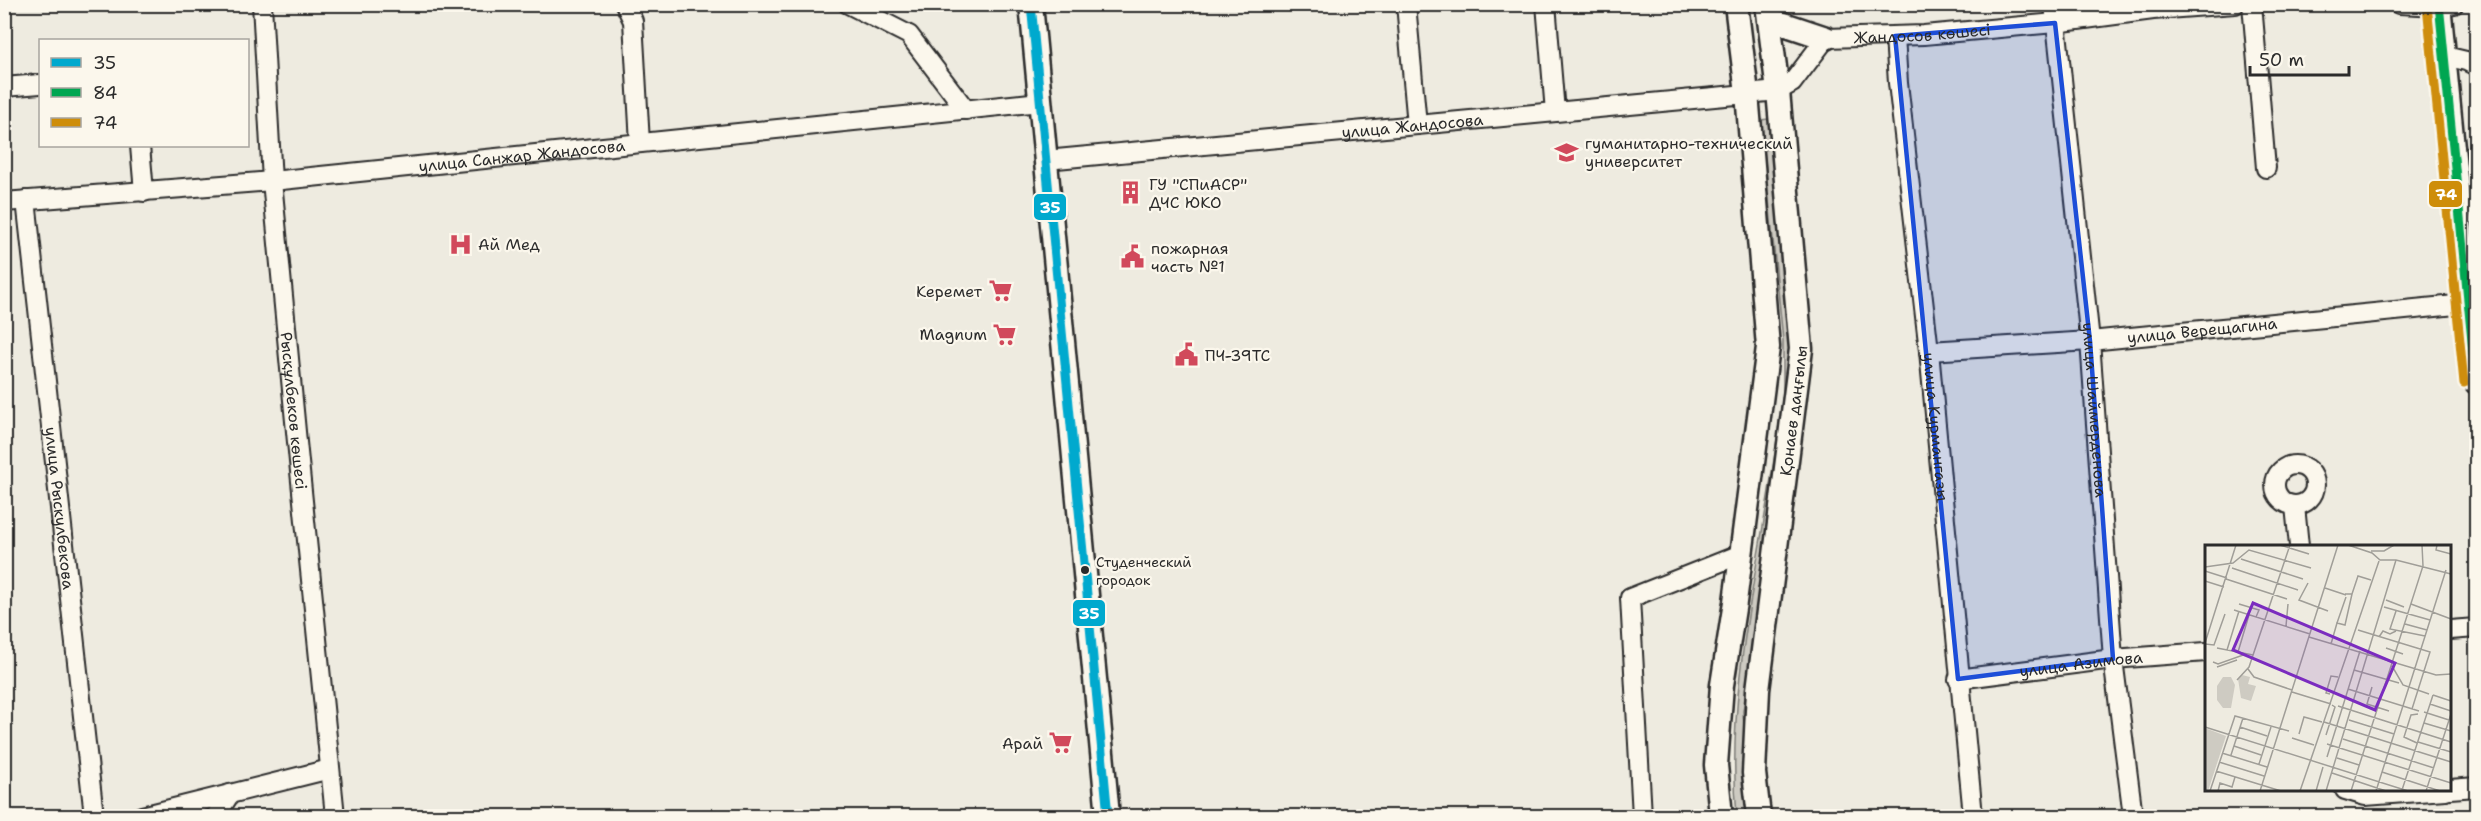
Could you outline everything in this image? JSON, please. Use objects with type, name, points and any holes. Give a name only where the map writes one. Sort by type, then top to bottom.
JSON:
[{"type":"main road","points":[[1031,4],[1108,816]]},
{"type":"main road","name":"Қонаев даңғылы","points":[[1721,816],[1716,765],[1722,685],[1742,554],[1768,347],[1747,93],[1736,4]]},
{"type":"main road","points":[[2444,5],[2445,56],[2473,304],[2476,382]]},
{"type":"main road","points":[[1768,12],[1826,38]]},
{"type":"main road","name":"Қонаев даңғылы","points":[[1759,816],[1754,773],[1758,690],[1801,349],[1778,91],[1768,12]]},
{"type":"street","name":"Рысқұлбеков көшесі","points":[[262,4],[272,181],[335,816]]},
{"type":"street","points":[[625,4],[633,21],[640,143]]},
{"type":"street","points":[[848,4],[909,35],[966,110]]},
{"type":"street","points":[[1406,4],[1418,125]]},
{"type":"street","points":[[1546,4],[1555,112]]},
{"type":"street","name":"улица Шаймерденова","points":[[2054,4],[2090,341],[2114,660],[2133,816]]},
{"type":"street","name":"Жандосов көшесі","points":[[1826,38],[1895,36],[2055,23],[2153,10],[2235,4]]},
{"type":"street","points":[[2252,4],[2266,168]]},
{"type":"street","points":[[2398,4],[2444,5]]},
{"type":"street","name":"улица Курмангазы","points":[[1895,36],[1898,83],[1929,351],[1958,680],[1973,816]]},
{"type":"street","points":[[1778,91],[1792,83],[1826,38]]},
{"type":"street","points":[[2445,56],[2476,66]]},
{"type":"street","points":[[4,87],[39,84]]},
{"type":"street","name":"улица Жандосова","points":[[1046,160],[1778,91]]},
{"type":"street","name":"улица Санжар Жандосова","points":[[4,202],[272,181],[1040,102]]},
{"type":"street","points":[[140,147],[144,192]]},
{"type":"street","name":"улица Рыскулбекова","points":[[26,200],[94,816]]},
{"type":"street","name":"улица Верещагина","points":[[1929,351],[2090,341],[2473,304]]},
{"type":"street","points":[[2295,506],[2299,545]]},
{"type":"street","points":[[1642,816],[1630,598],[1742,554]]},
{"type":"street","points":[[2451,630],[2476,628]]},
{"type":"street","name":"улица Азимова","points":[[1958,680],[2114,660],[2205,652]]},
{"type":"street","points":[[142,816],[330,769]]},
{"type":"street","points":[[2451,789],[2476,787]]},
{"type":"street","points":[[2351,791],[2365,796],[2422,791]]},
{"type":"street","points":[[216,816],[230,794]]},
{"type":"highlighted area","points":[[2055,23],[2090,341],[2113,659],[1958,679],[1895,36]]},
{"type":"shaded area","points":[[1768,119],[1790,339],[1787,408],[1743,711],[1749,816],[1737,816],[1735,763],[1742,657],[1783,391],[1783,340],[1761,120]]},
{"type":"transit line","name":"35","points":[[1031,4],[1108,816]]},
{"type":"transit line","name":"84","points":[[2439,4],[2476,382]]},
{"type":"transit line","name":"74","points":[[2427,5],[2464,383]]},
{"type":"place","name":"гуманитарно-технический университет","points":[[1567,152]]},
{"type":"place","name":"ГУ \"СПиАСР\" ДЧС ЮКО","points":[[1131,193]]},
{"type":"place","name":"Ай Мед","points":[[460,244]]},
{"type":"place","name":"пожарная часть №1","points":[[1133,257]]},
{"type":"place","name":"Керемет","points":[[1000,291]]},
{"type":"place","name":"Magnum","points":[[1005,334]]},
{"type":"place","name":"ПЧ-39ТС","points":[[1187,355]]},
{"type":"place","name":"Студенческий городок","points":[[1085,570]]},
{"type":"place","name":"Арай","points":[[1061,743]]}]
